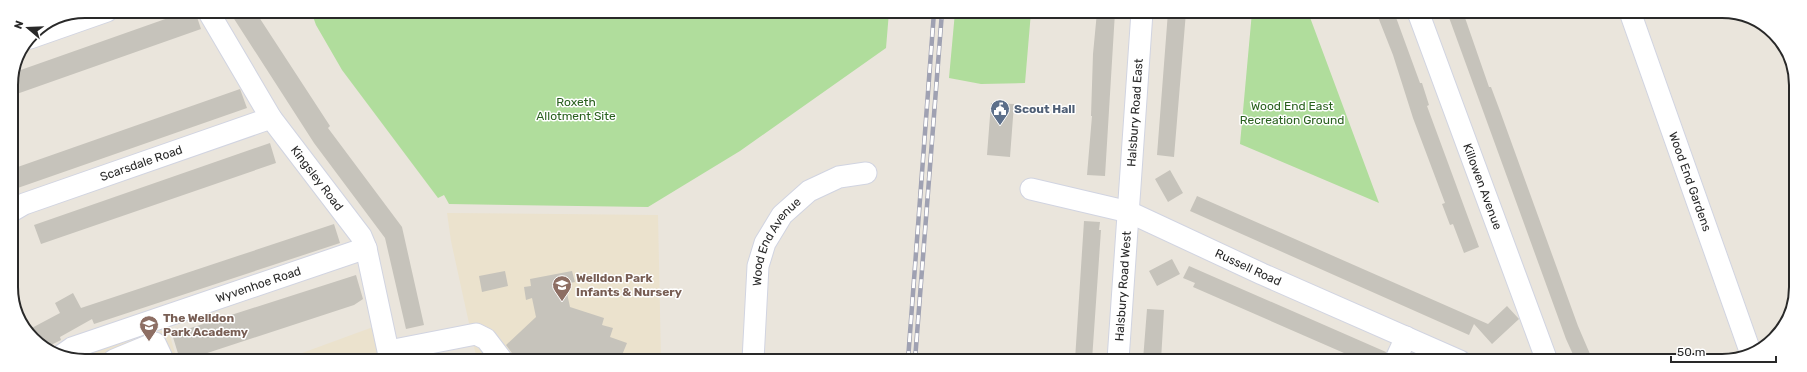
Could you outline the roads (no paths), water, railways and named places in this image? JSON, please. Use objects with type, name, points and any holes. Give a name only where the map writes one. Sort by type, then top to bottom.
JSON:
[{"type":"street","points":[[48,32],[87,18]]},
{"type":"street","name":"Kingsley Road","points":[[212,18],[271,118],[361,236],[366,248],[390,354]]},
{"type":"street","name":"Halsbury Road East","points":[[1129,212],[1142,18]]},
{"type":"street","name":"Killowen Avenue","points":[[1420,18],[1544,354]]},
{"type":"street","name":"Wood End Gardens","points":[[1632,18],[1749,348]]},
{"type":"street","name":"Scarsdale Road","points":[[18,208],[24,204],[271,118]]},
{"type":"street","name":"Wood End Avenue","points":[[753,354],[758,266],[765,243],[778,220],[808,191],[839,178],[866,173]]},
{"type":"street","name":"Russell Road","points":[[1031,189],[1129,212],[1262,274],[1444,354]]},
{"type":"street","name":"Halsbury Road West","points":[[1118,354],[1129,212]]},
{"type":"street","name":"Wyvenhoe Road","points":[[87,352],[366,248]]},
{"type":"street","points":[[398,354],[476,334],[486,338],[498,354]]},
{"type":"street","points":[[1398,354],[1406,337]]},
{"type":"street","points":[[128,354],[155,343],[160,354]]},
{"type":"railway","points":[[908,354],[934,18]]},
{"type":"railway","points":[[915,354],[942,18]]},
{"type":"place","name":"Scout Hall","points":[[1000,126]]},
{"type":"place","name":"Welldon Park Infants & Nursery","points":[[562,302]]},
{"type":"place","name":"The Welldon Park Academy","points":[[149,342]]},
{"type":"park label","name":"Roxeth Allotment Site","points":[[576,109]]},
{"type":"park label","name":"Wood End East Recreation Ground","points":[[1292,113]]}]
